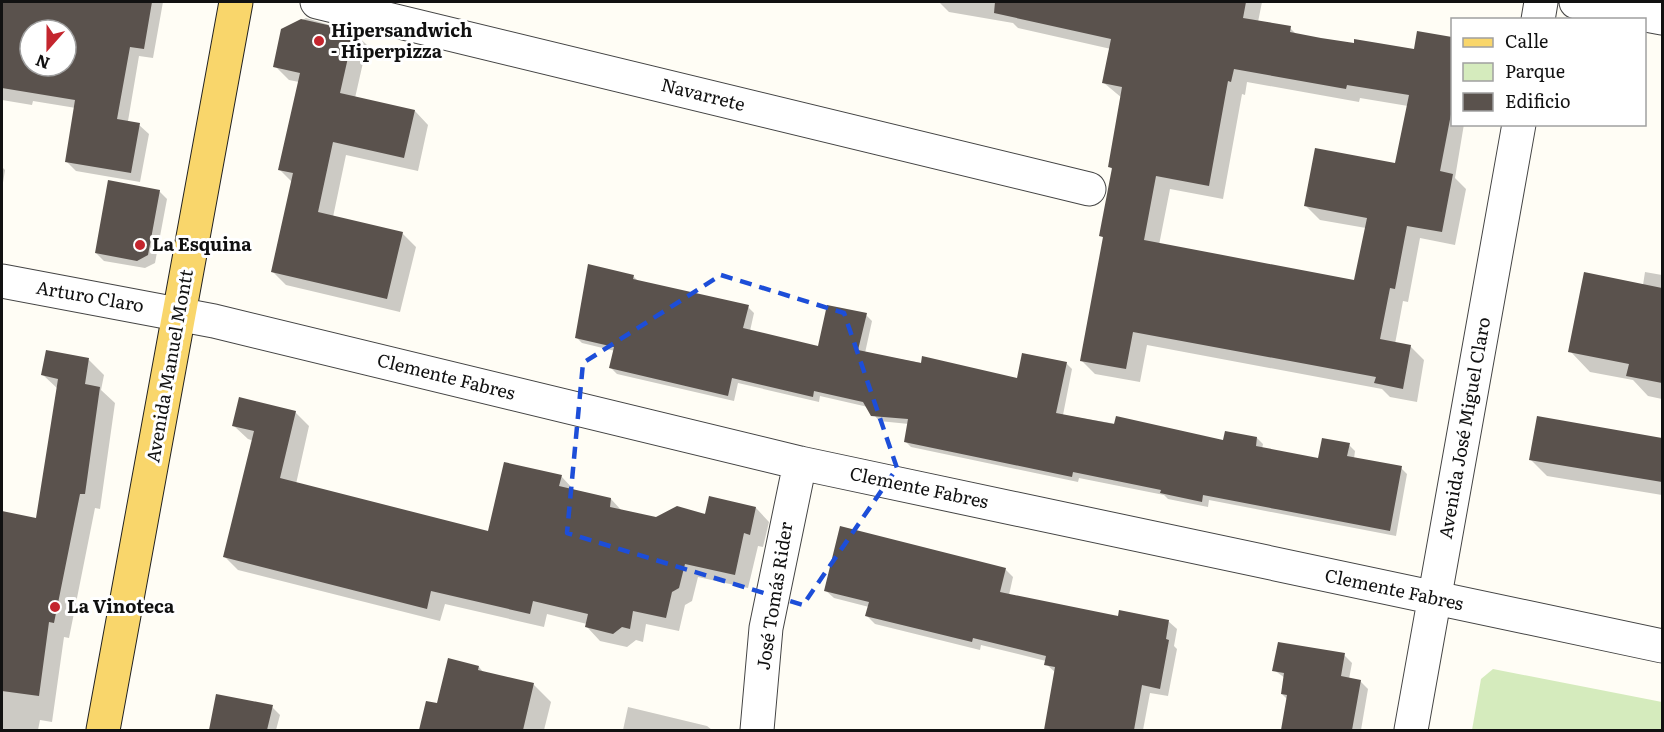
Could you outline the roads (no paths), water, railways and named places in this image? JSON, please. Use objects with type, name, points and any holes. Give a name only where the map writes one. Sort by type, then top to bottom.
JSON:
[{"type":"main road","name":"Avenida Manuel Montt","points":[[103,730],[236,2]]},
{"type":"street","name":"Navarrete","points":[[317,2],[1089,189]]},
{"type":"street","points":[[1538,18],[1541,2]]},
{"type":"street","points":[[1576,2],[1662,18]]},
{"type":"street","name":"Avenida José Miguel Claro","points":[[1411,730],[1519,126]]},
{"type":"street","name":"Arturo Claro","points":[[2,281],[179,314]]},
{"type":"street","name":"Clemente Fabres","points":[[179,314],[800,463],[1662,646]]},
{"type":"street","name":"José Tomás Rider","points":[[756,730],[766,628],[800,463]]},
{"type":"place","name":"Hipersandwich - Hiperpizza","points":[[319,41]]},
{"type":"place","name":"La Esquina","points":[[140,245]]},
{"type":"place","name":"La Vinoteca","points":[[55,607]]}]
